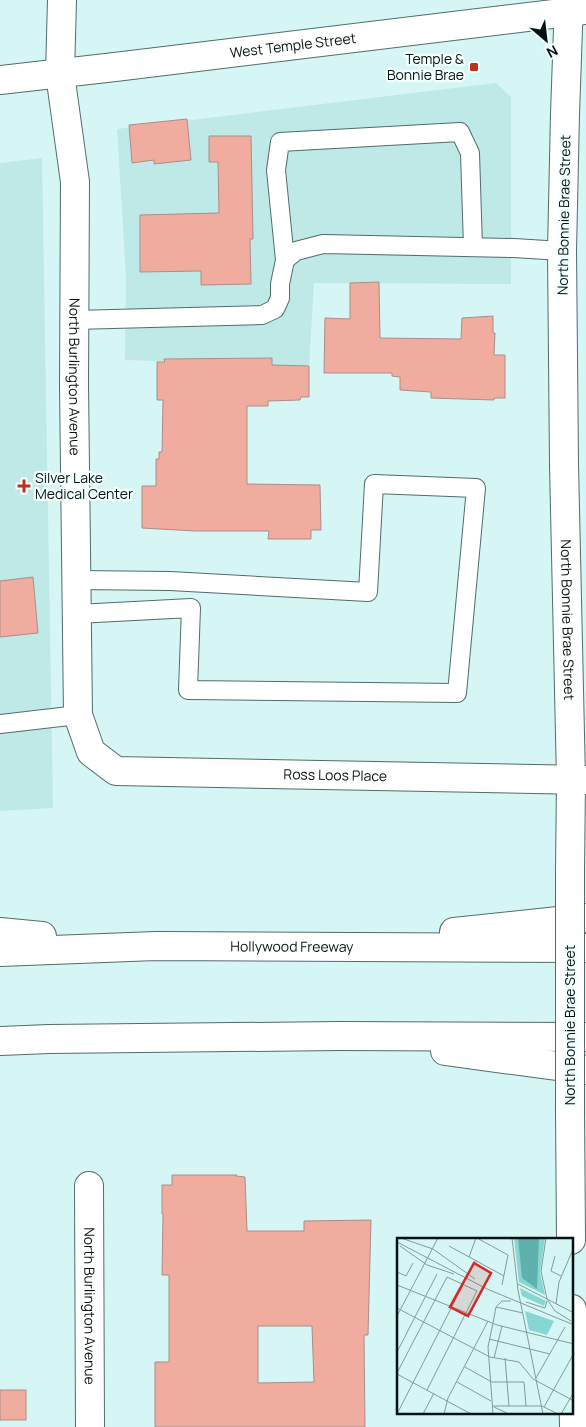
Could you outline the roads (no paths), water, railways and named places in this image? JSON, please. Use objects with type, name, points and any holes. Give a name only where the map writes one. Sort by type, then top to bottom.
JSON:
[{"type":"main road","name":"North Burlington Avenue","points":[[62,0],[60,74],[75,182],[74,320],[78,715],[91,752]]},
{"type":"main road","name":"West Temple Street","points":[[0,80],[60,74],[575,7]]},
{"type":"main road","name":"North Bonnie Brae Street","points":[[571,1238],[570,871],[579,780],[564,464],[562,251],[565,114],[575,7]]},
{"type":"main road","name":"Ross Loos Place","points":[[91,752],[116,771],[579,780]]},
{"type":"main road","points":[[311,946],[586,918]]},
{"type":"main road","points":[[0,932],[156,946]]},
{"type":"main road","name":"Hollywood Freeway","points":[[0,952],[156,946],[586,948]]},
{"type":"main road","points":[[339,1036],[586,1070]]},
{"type":"main road","points":[[0,1041],[339,1036],[586,1037]]},
{"type":"main road","name":"North Burlington Avenue","points":[[89,1186],[90,1427]]},
{"type":"main road","points":[[574,1414],[574,1427]]},
{"type":"lane","points":[[74,320],[262,315],[275,309],[280,298],[280,284],[286,260],[276,170],[280,142],[460,132],[470,153],[474,247]]},
{"type":"lane","points":[[286,260],[296,251],[323,244],[514,248],[562,251]]},
{"type":"lane","points":[[77,580],[170,581],[368,592],[374,484],[476,488],[457,693],[188,690],[191,608],[77,614]]},
{"type":"lane","points":[[0,724],[78,715]]},
{"type":"place","name":"Temple & Bonnie Brae","points":[[474,67]]},
{"type":"place","name":"Silver Lake Medical Center","points":[[24,486]]}]
